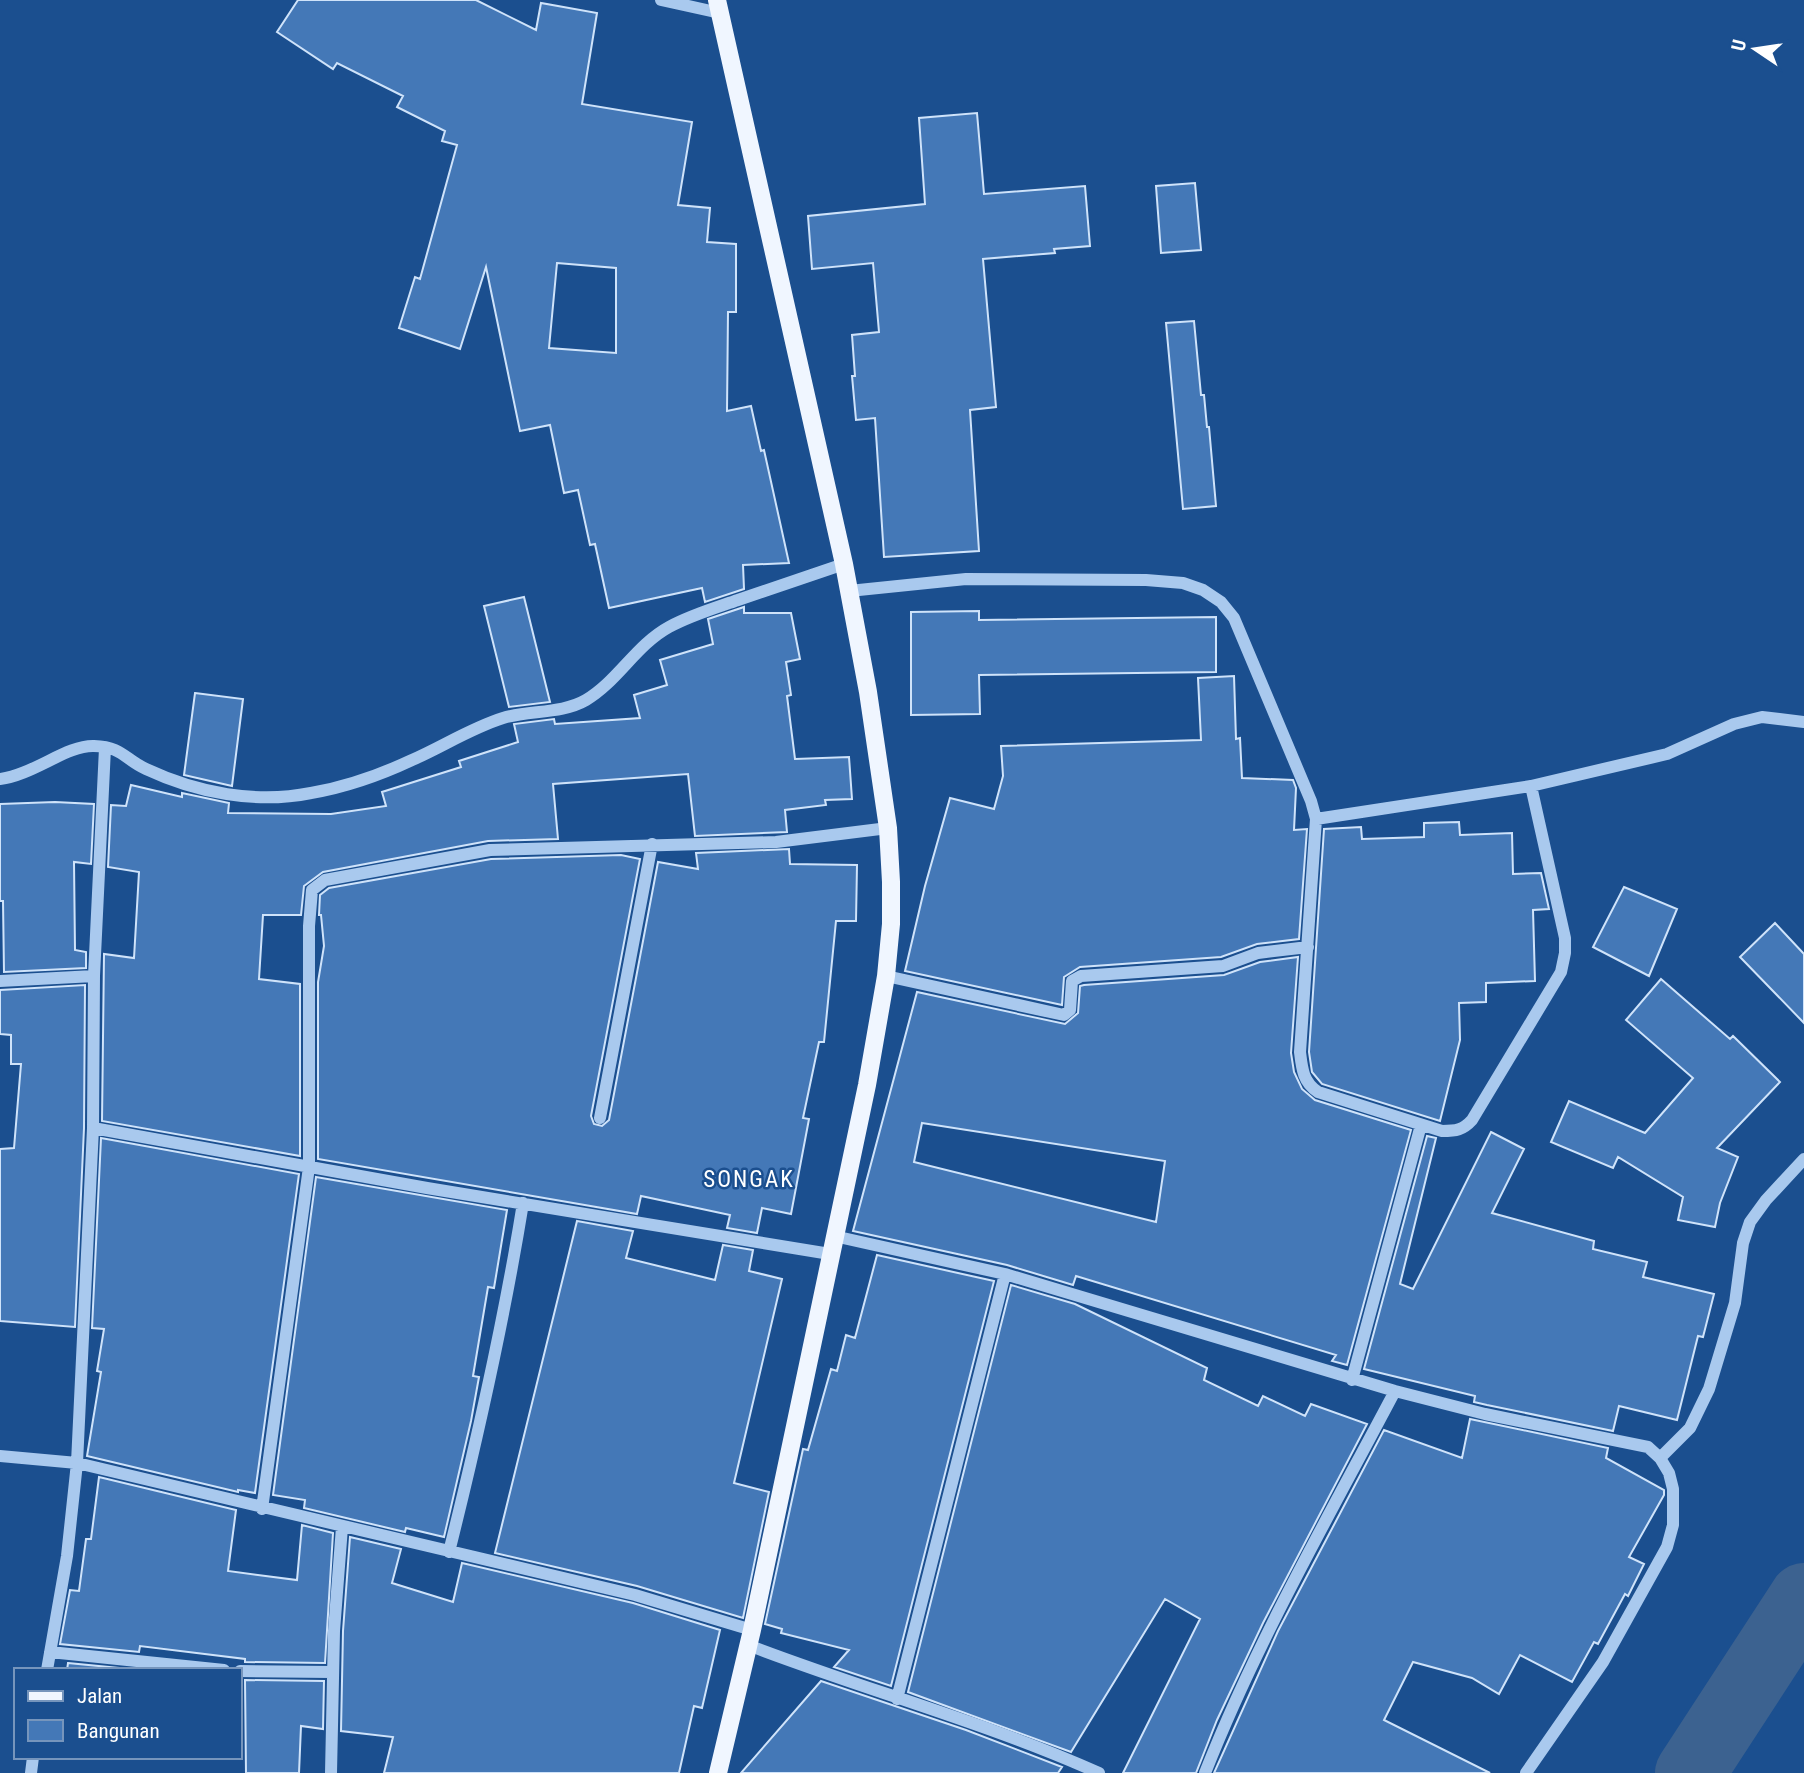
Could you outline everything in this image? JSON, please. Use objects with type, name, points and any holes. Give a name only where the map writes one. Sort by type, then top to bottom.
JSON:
[{"type":"main road","points":[[718,6],[844,564],[869,692],[888,828],[891,924],[886,976],[867,1085],[750,1637],[718,1773]]},
{"type":"street","points":[[661,0],[718,6]]},
{"type":"street","points":[[0,779],[16,777],[80,747],[123,752],[143,768],[169,779],[210,791],[244,797],[276,798],[336,788],[412,760],[504,718],[564,707],[585,700],[605,685],[639,648],[670,626],[844,564]]},
{"type":"street","points":[[849,591],[966,579],[1146,580],[1183,583],[1203,590],[1221,602],[1234,618],[1311,800],[1316,820],[1300,1052],[1304,1077],[1318,1092],[1442,1131],[1457,1131],[1465,1128],[1472,1120],[1560,972],[1565,953],[1565,938],[1531,786]]},
{"type":"street","points":[[1316,820],[1531,786],[1667,754],[1734,724],[1762,717],[1804,722]]},
{"type":"street","points":[[47,1668],[67,1556],[77,1463],[93,1128],[94,976],[106,748]]},
{"type":"street","points":[[262,1508],[309,1167],[309,926],[312,890],[325,880],[490,850],[776,842],[888,828]]},
{"type":"street","points":[[600,1118],[652,844]]},
{"type":"street","points":[[886,976],[1064,1015],[1070,1010],[1071,986],[1076,978],[1210,968],[1258,953],[1308,947]]},
{"type":"street","points":[[0,981],[94,976]]},
{"type":"street","points":[[1352,1380],[1421,1125]]},
{"type":"street","points":[[93,1128],[830,1254]]},
{"type":"street","points":[[1660,1458],[1690,1428],[1709,1389],[1735,1303],[1743,1243],[1750,1222],[1766,1200],[1804,1159]]},
{"type":"street","points":[[449,1552],[482,1415],[512,1272],[523,1203]]},
{"type":"street","points":[[834,1236],[1005,1274],[1352,1380],[1486,1414],[1648,1447],[1660,1458],[1669,1473],[1674,1506],[1673,1525],[1667,1547],[1603,1662],[1526,1773]]},
{"type":"street","points":[[897,1699],[1005,1274]]},
{"type":"street","points":[[1205,1773],[1229,1713],[1265,1637],[1395,1391]]},
{"type":"street","points":[[0,1456],[77,1463],[635,1595],[750,1637],[823,1674],[971,1721],[1048,1750],[1099,1773]]},
{"type":"street","points":[[331,1773],[332,1672],[342,1527]]},
{"type":"street","points":[[50,1652],[205,1668]]},
{"type":"street","points":[[242,1671],[332,1672]]},
{"type":"building","points":[[298,0],[476,0],[536,30],[541,3],[597,13],[582,104],[692,122],[678,205],[710,208],[707,242],[736,244],[736,312],[728,312],[727,411],[751,406],[761,451],[764,450],[789,563],[743,565],[744,589],[705,602],[702,588],[609,608],[595,544],[590,545],[578,490],[564,493],[550,425],[520,431],[486,267],[460,349],[399,328],[415,277],[420,279],[457,145],[442,141],[445,131],[397,107],[403,96],[337,63],[333,69],[277,32]],"holes":[[[557,263],[616,268],[616,353],[549,348]]]},
{"type":"building","points":[[977,113],[984,194],[1085,186],[1090,246],[1054,249],[1055,253],[983,259],[996,407],[970,410],[979,551],[884,557],[875,418],[856,420],[852,376],[855,376],[852,335],[879,332],[873,263],[812,269],[808,216],[925,204],[919,118]]},
{"type":"building","points":[[1195,183],[1201,250],[1161,253],[1156,186]]},
{"type":"building","points":[[1194,321],[1201,395],[1204,395],[1209,427],[1216,506],[1183,509],[1166,323]]},
{"type":"building","points":[[524,597],[550,702],[509,707],[484,606]]},
{"type":"building","points":[[744,607],[744,613],[791,613],[800,659],[786,662],[791,695],[787,696],[795,759],[849,757],[852,799],[825,800],[826,805],[785,810],[787,832],[695,836],[688,774],[553,784],[558,839],[488,841],[323,872],[304,886],[301,915],[263,915],[259,979],[300,984],[300,1156],[102,1121],[104,954],[134,958],[139,872],[108,867],[111,805],[126,806],[131,785],[182,797],[182,793],[229,803],[228,813],[331,814],[386,806],[382,792],[461,767],[459,761],[518,742],[514,724],[554,719],[555,724],[640,718],[634,695],[667,685],[660,660],[713,644],[708,619]]},
{"type":"building","points":[[979,611],[979,620],[1216,617],[1216,672],[979,675],[980,714],[911,715],[911,612]]},
{"type":"building","points":[[1234,676],[1236,739],[1240,738],[1242,778],[1293,780],[1296,788],[1294,830],[1307,829],[1299,939],[1257,944],[1221,957],[1080,967],[1064,977],[1062,1005],[905,971],[950,798],[994,809],[1003,776],[1001,746],[1201,740],[1198,678]]},
{"type":"building","points":[[195,693],[243,699],[232,786],[184,775]]},
{"type":"building","points":[[0,804],[94,804],[91,864],[74,862],[75,950],[86,952],[86,968],[4,972],[3,901],[0,901]]},
{"type":"building","points":[[1459,822],[1460,835],[1512,833],[1513,874],[1541,873],[1549,909],[1533,910],[1535,981],[1486,983],[1486,1002],[1459,1003],[1460,1040],[1440,1121],[1322,1084],[1312,1072],[1309,1052],[1324,829],[1361,827],[1362,839],[1424,837],[1424,823]]},
{"type":"building","points":[[789,849],[790,864],[857,865],[856,921],[836,921],[824,1042],[819,1042],[803,1118],[809,1119],[791,1214],[762,1208],[757,1233],[727,1228],[730,1215],[641,1196],[637,1214],[318,1159],[318,982],[324,946],[319,915],[320,895],[329,888],[491,859],[621,855],[640,859],[591,1116],[594,1124],[602,1126],[609,1120],[658,862],[698,869],[696,853]]},
{"type":"building","points":[[1624,887],[1677,909],[1649,976],[1593,947]]},
{"type":"building","points":[[1775,923],[1804,954],[1804,1023],[1740,957]]},
{"type":"building","points":[[1298,957],[1291,1053],[1294,1072],[1302,1089],[1315,1100],[1411,1130],[1347,1365],[1332,1361],[1336,1355],[1076,1276],[1073,1285],[1007,1265],[853,1231],[917,992],[1065,1024],[1078,1013],[1080,986],[1224,975],[1260,962]],"holes":[[[922,1123],[1165,1161],[1156,1222],[914,1162]]]},
{"type":"building","points":[[1661,979],[1730,1039],[1733,1036],[1780,1082],[1717,1148],[1738,1157],[1720,1203],[1715,1227],[1678,1220],[1683,1197],[1618,1157],[1613,1168],[1551,1142],[1569,1101],[1645,1133],[1693,1078],[1626,1020]]},
{"type":"building","points":[[85,985],[84,1128],[75,1327],[0,1321],[0,1149],[14,1148],[21,1064],[11,1064],[11,1035],[0,1034],[0,990]]},
{"type":"building","points":[[1491,1132],[1524,1149],[1492,1213],[1594,1241],[1593,1249],[1647,1262],[1643,1277],[1714,1294],[1703,1337],[1698,1336],[1677,1420],[1619,1406],[1613,1431],[1474,1402],[1475,1396],[1364,1369],[1427,1136],[1436,1138],[1400,1284],[1413,1289]]},
{"type":"building","points":[[101,1138],[299,1174],[255,1493],[238,1492],[87,1456],[101,1372],[97,1371],[104,1329],[92,1328]]},
{"type":"building","points":[[316,1177],[507,1210],[494,1288],[488,1287],[473,1376],[479,1377],[471,1421],[444,1537],[406,1528],[405,1532],[304,1508],[305,1500],[273,1495]]},
{"type":"building","points":[[577,1221],[633,1231],[626,1258],[715,1280],[723,1245],[753,1250],[749,1271],[782,1279],[734,1483],[769,1492],[743,1618],[637,1586],[495,1553]]},
{"type":"building","points":[[877,1255],[994,1281],[891,1686],[834,1667],[849,1650],[781,1633],[782,1629],[765,1624],[803,1449],[808,1450],[831,1369],[837,1371],[846,1335],[855,1338]]},
{"type":"building","points":[[1011,1285],[1075,1304],[1207,1368],[1204,1380],[1258,1406],[1263,1396],[1305,1416],[1311,1404],[1367,1424],[1263,1623],[1217,1720],[1196,1773],[1123,1773],[1200,1619],[1165,1599],[1071,1752],[908,1692]]},
{"type":"building","points":[[1470,1419],[1608,1448],[1606,1458],[1664,1490],[1664,1495],[1629,1557],[1644,1564],[1628,1596],[1625,1594],[1598,1644],[1594,1642],[1572,1682],[1520,1655],[1499,1694],[1472,1678],[1413,1662],[1384,1720],[1490,1773],[1214,1773],[1278,1631],[1384,1430],[1462,1458]]},
{"type":"building","points":[[99,1477],[236,1510],[228,1571],[297,1580],[302,1525],[333,1533],[325,1663],[245,1662],[245,1659],[140,1646],[139,1652],[60,1644],[70,1590],[79,1591],[86,1539],[91,1539]]},
{"type":"building","points":[[350,1537],[401,1549],[392,1583],[453,1602],[462,1563],[633,1603],[720,1630],[702,1708],[694,1706],[679,1773],[384,1773],[393,1737],[341,1731],[343,1631]]},
{"type":"building","points":[[68,1663],[119,1668],[67,1668]]},
{"type":"building","points":[[245,1680],[324,1681],[323,1729],[301,1726],[299,1773],[246,1773]]},
{"type":"building","points":[[821,1681],[966,1730],[1062,1767],[1058,1773],[741,1773]]},
{"type":"waterway","points":[[1690,1773],[1804,1598]]},
{"type":"district","name":"SONGAK","points":[[749,1179]]}]
